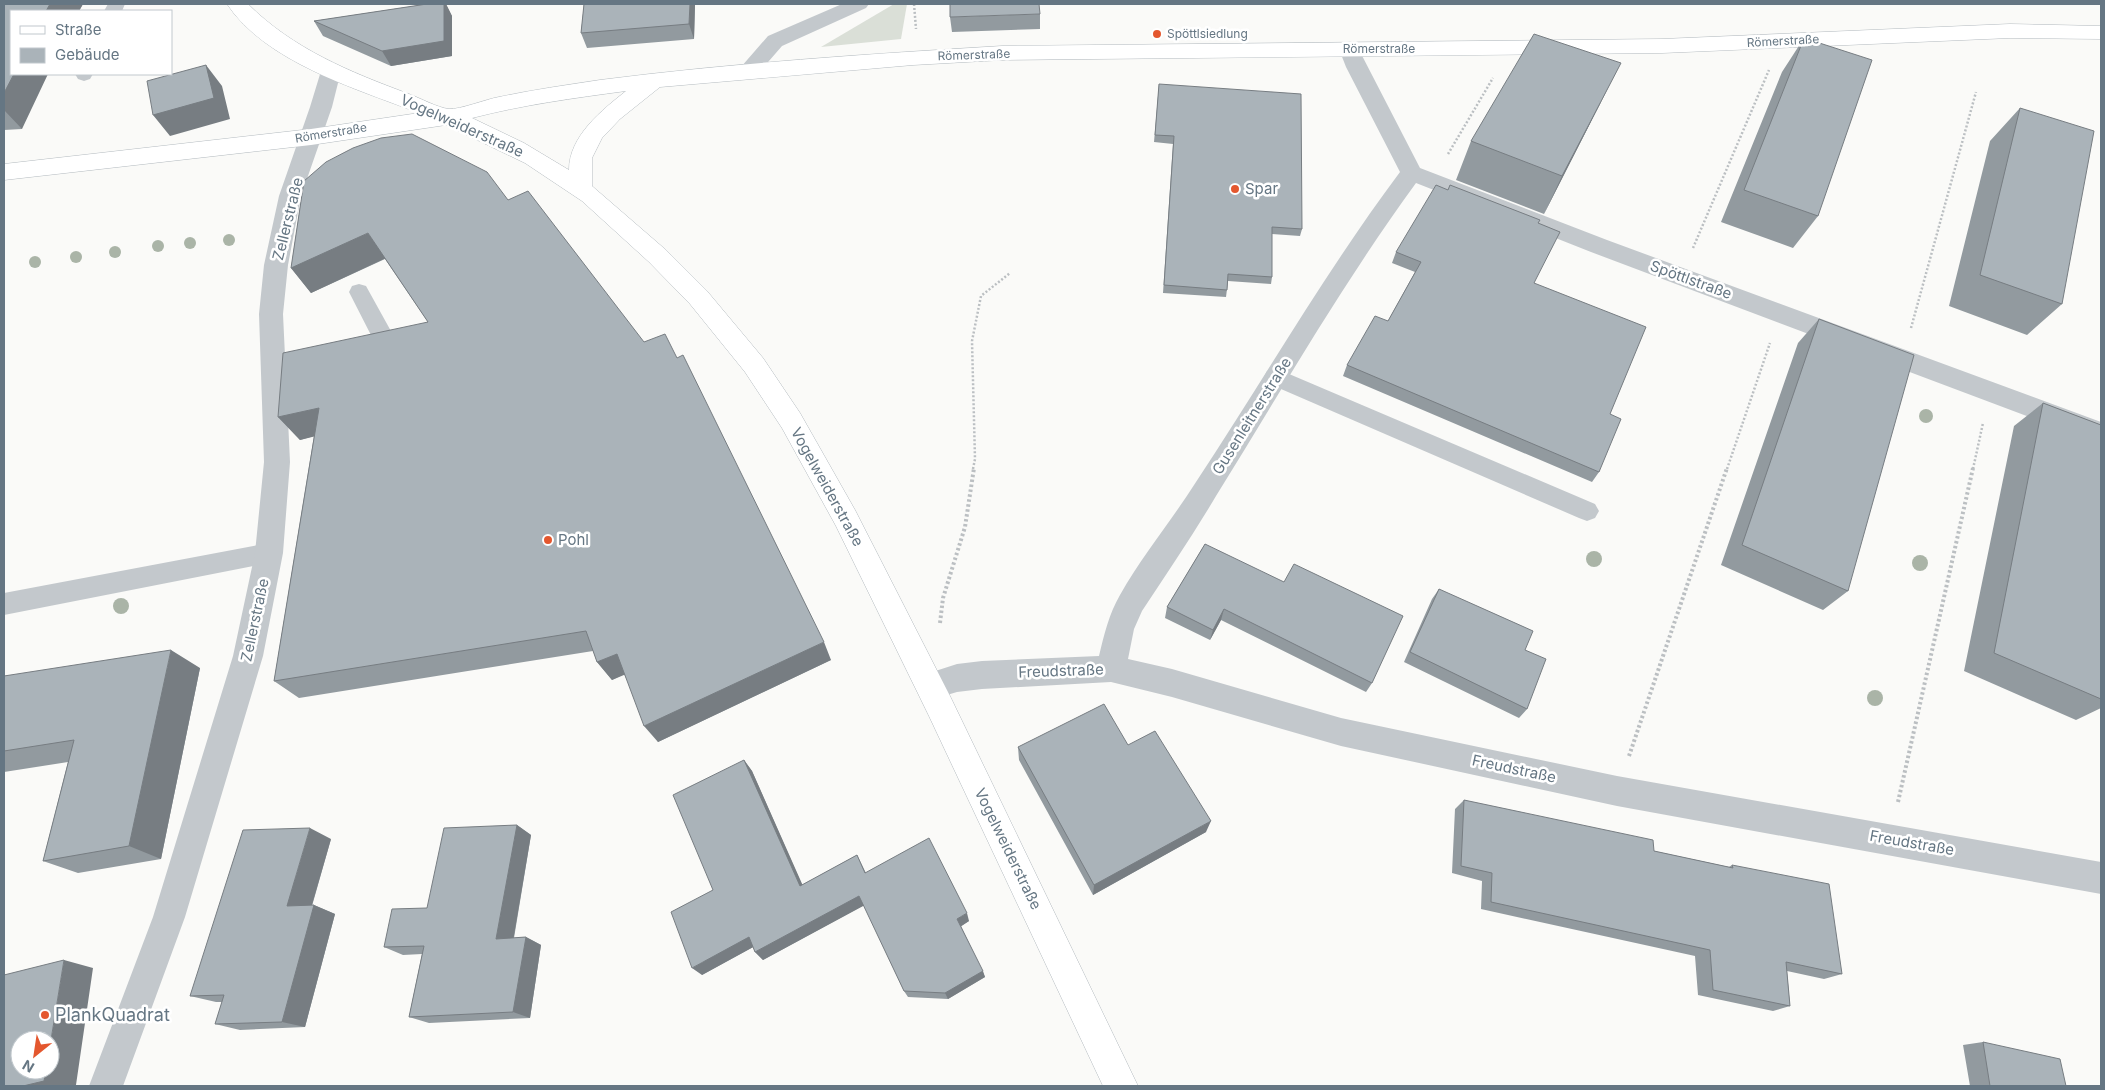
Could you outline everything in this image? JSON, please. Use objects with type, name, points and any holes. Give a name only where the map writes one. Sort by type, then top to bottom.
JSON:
[{"type":"main road","name":"Vogelweiderstraße","points":[[237,4],[251,21],[299,54],[332,71],[448,117],[515,148],[581,188],[649,246],[730,334],[769,386],[808,447],[930,686],[1120,1086]]},
{"type":"main road","name":"Römerstraße","points":[[4,172],[311,138],[385,125],[448,117],[499,104],[573,91],[657,80],[913,58],[1002,53],[1662,46],[2010,32],[2099,35]]},
{"type":"main road","name":"Römerstraße","points":[[581,188],[582,154],[598,129],[621,104],[657,80]]},
{"type":"street","points":[[748,72],[775,41],[859,4]]},
{"type":"street","points":[[1349,49],[1356,67],[1422,177]]},
{"type":"street","points":[[311,138],[332,71]]},
{"type":"street","name":"Zellerstraße","points":[[106,1086],[169,917],[248,656],[269,553],[283,371],[271,314],[276,265],[290,196],[311,138]]},
{"type":"street","name":"Spöttlstraße","points":[[1422,177],[1902,360],[2101,433]]},
{"type":"street","name":"Gusenleitnerstraße","points":[[1111,669],[1120,629],[1130,604],[1206,490],[1275,377],[1380,216],[1422,177]]},
{"type":"street","name":"Freudstraße","points":[[930,686],[957,678],[982,675],[1111,669],[1172,683],[1341,732],[1617,791],[2101,878]]},
{"type":"lane","points":[[359,292],[389,348],[360,354]]},
{"type":"lane","points":[[1275,377],[1586,511]]},
{"type":"lane","points":[[4,604],[269,553]]},
{"type":"path","points":[[914,4],[917,36]]},
{"type":"path","points":[[1680,276],[1771,66],[1759,42]]},
{"type":"path","points":[[1422,177],[1495,75]]},
{"type":"path","points":[[1902,360],[1976,92]]},
{"type":"path","points":[[939,627],[944,598],[965,526],[974,459],[972,341],[981,296],[1010,273]]},
{"type":"path","points":[[1617,791],[1780,314]]},
{"type":"path","points":[[1890,839],[1990,393]]},
{"type":"shaded area","points":[[894,4],[907,4],[901,39],[821,47]]},
{"type":"building","points":[[4,4],[50,4],[47,10],[10,10],[10,75],[13,75],[4,93]]},
{"type":"building","points":[[427,4],[444,4],[444,41],[382,51],[314,21]]},
{"type":"building","points":[[584,4],[690,4],[689,24],[581,33]]},
{"type":"building","points":[[950,4],[1039,4],[1040,14],[950,17]]},
{"type":"building","points":[[1534,34],[1621,63],[1562,176],[1471,141]]},
{"type":"building","points":[[1804,38],[1872,60],[1818,216],[1744,190]]},
{"type":"building","points":[[206,65],[214,98],[153,115],[147,81]]},
{"type":"building","name":"Spar","points":[[1159,84],[1301,94],[1302,229],[1272,227],[1272,277],[1228,274],[1227,290],[1164,285],[1174,136],[1155,135]]},
{"type":"building","points":[[2020,108],[2094,131],[2062,304],[1980,275]]},
{"type":"building","name":"Pohl","points":[[412,134],[487,172],[508,200],[528,191],[644,342],[665,334],[677,358],[683,355],[824,642],[644,726],[617,654],[597,662],[586,631],[274,681],[319,408],[278,417],[283,353],[428,322],[368,233],[291,268],[304,181],[326,162],[353,148],[381,138]]},
{"type":"building","points":[[1436,185],[1448,190],[1450,185],[1540,220],[1538,223],[1560,232],[1534,283],[1646,327],[1610,414],[1621,419],[1599,472],[1347,365],[1375,316],[1388,321],[1421,262],[1396,252]]},
{"type":"building","points":[[1819,319],[1914,355],[1848,591],[1742,545]]},
{"type":"building","points":[[2043,403],[2101,425],[2101,699],[1994,653]]},
{"type":"building","points":[[1205,544],[1284,582],[1294,564],[1403,616],[1372,683],[1224,609],[1213,630],[1167,607]]},
{"type":"building","points":[[1439,589],[1533,631],[1525,650],[1546,659],[1527,709],[1410,652]]},
{"type":"building","points":[[171,650],[129,846],[43,861],[74,740],[4,751],[4,676]]},
{"type":"building","points":[[1104,704],[1128,745],[1155,731],[1211,821],[1094,885],[1018,747]]},
{"type":"building","points":[[744,760],[800,886],[857,855],[865,873],[929,838],[967,913],[957,919],[983,971],[945,993],[904,991],[859,896],[755,952],[749,937],[692,968],[671,912],[713,890],[673,795]]},
{"type":"building","points":[[1464,800],[1653,840],[1654,851],[1733,868],[1732,865],[1829,884],[1842,974],[1786,962],[1790,1006],[1713,990],[1710,950],[1491,902],[1492,873],[1461,866]]},
{"type":"building","points":[[517,825],[496,939],[526,937],[513,1012],[409,1017],[424,946],[384,947],[392,909],[427,908],[444,828]]},
{"type":"building","points":[[310,828],[287,906],[314,905],[282,1022],[215,1024],[224,995],[190,996],[243,830]]},
{"type":"building","points":[[64,960],[53,1030],[10,1030],[10,1080],[44,1081],[23,1086],[4,1086],[4,975]]},
{"type":"building","points":[[1983,1042],[2060,1059],[2066,1086],[1990,1086]]},
{"type":"place","name":"Spöttlsiedlung","points":[[1157,34]]},
{"type":"place","name":"Spar","points":[[1235,189]]},
{"type":"place","name":"Pohl","points":[[548,540]]},
{"type":"place","name":"PlankQuadrat","points":[[45,1015]]}]
